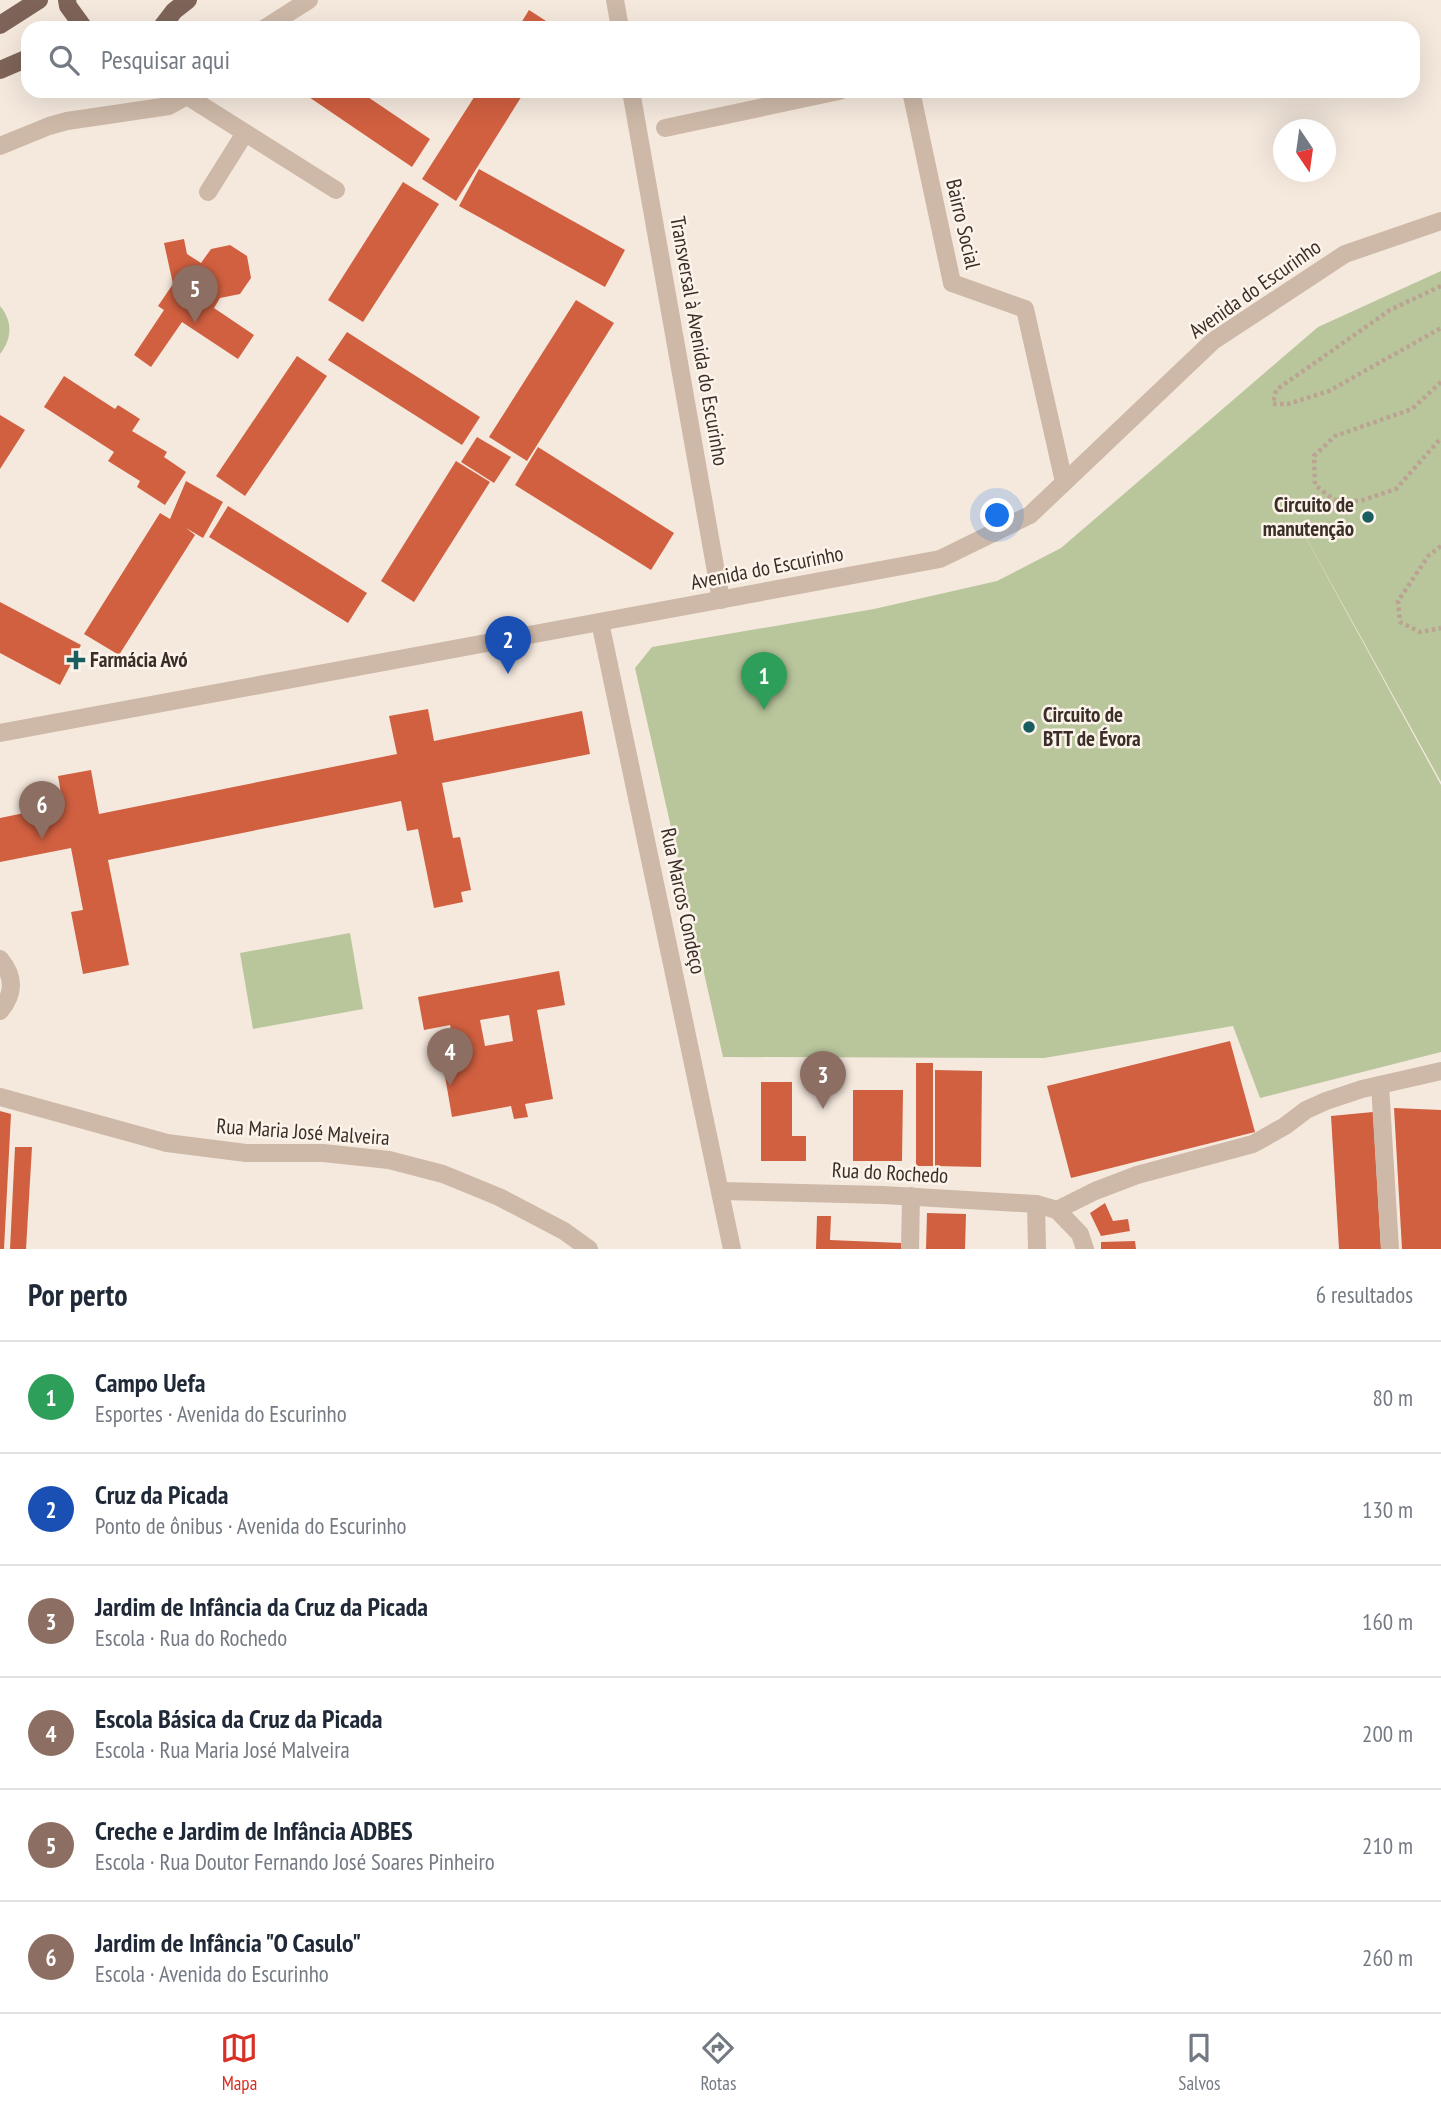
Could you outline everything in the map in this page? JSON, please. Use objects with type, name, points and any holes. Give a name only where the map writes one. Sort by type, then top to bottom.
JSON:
[{"type":"main road","points":[[0,25],[39,0]]},
{"type":"main road","points":[[67,0],[79,21]]},
{"type":"main road","points":[[167,21],[180,4]]},
{"type":"main road","points":[[0,70],[21,61]]},
{"type":"street","points":[[276,21],[309,0]]},
{"type":"street","points":[[615,0],[619,21]]},
{"type":"street","points":[[0,146],[49,126],[169,106],[184,98]]},
{"type":"street","points":[[197,98],[245,133],[337,190]]},
{"type":"street","name":"Transversal à Avenida do Escurinho","points":[[632,98],[721,600]]},
{"type":"street","points":[[665,128],[806,98]]},
{"type":"street","name":"Bairro Social","points":[[912,98],[952,283],[1025,309],[1064,482]]},
{"type":"street","points":[[208,192],[245,133]]},
{"type":"street","name":"Avenida do Escurinho","points":[[0,733],[940,559],[1030,515],[1213,341],[1345,254],[1441,221]]},
{"type":"street","name":"Rua Marcos Condeço","points":[[600,622],[732,1249]]},
{"type":"street","points":[[0,959],[8,969],[11,991],[0,1011]]},
{"type":"street","points":[[1085,1249],[1080,1234],[1058,1210],[1095,1191],[1137,1175],[1253,1144],[1285,1126],[1306,1110],[1326,1101],[1371,1087],[1441,1071]]},
{"type":"street","points":[[1371,1087],[1390,1249]]},
{"type":"street","name":"Rua Maria José Malveira","points":[[0,1097],[167,1143],[246,1153],[323,1153],[389,1160],[443,1174],[499,1197],[564,1231],[589,1249]]},
{"type":"street","name":"Rua do Rochedo","points":[[720,1191],[911,1196],[1036,1204],[1058,1210]]},
{"type":"street","points":[[910,1249],[911,1196]]},
{"type":"street","points":[[1036,1204],[1037,1249]]},
{"type":"path","points":[[1441,286],[1390,310],[1276,390],[1273,404],[1289,404],[1329,391],[1441,328]]},
{"type":"path","points":[[1441,382],[1412,409],[1335,436],[1314,456],[1315,485],[1334,500],[1360,501],[1396,489],[1441,438]]},
{"type":"path","points":[[1441,546],[1429,555],[1398,601],[1400,622],[1420,632],[1441,628]]},
{"type":"green space","name":"Circuito de BTT de Évora","points":[[1441,271],[1441,782],[1288,505],[1441,785],[1441,1052],[1260,1098],[1233,1026],[1044,1058],[723,1057],[635,668],[652,647],[874,609],[997,581],[1061,548],[1318,327]]},
{"type":"green space","points":[[0,306],[9,324],[9,336],[0,354]]},
{"type":"green space","points":[[350,933],[363,1009],[253,1029],[240,953]]},
{"type":"building","points":[[529,10],[546,21],[522,21]]},
{"type":"building","points":[[310,98],[369,98],[430,139],[412,167]]},
{"type":"building","points":[[474,98],[521,98],[456,201],[422,179]]},
{"type":"building","points":[[479,169],[625,250],[605,287],[459,206]]},
{"type":"building","points":[[403,182],[439,204],[363,322],[328,300]]},
{"type":"building","points":[[184,239],[187,254],[201,263],[211,249],[230,245],[247,256],[251,278],[240,294],[220,298],[214,308],[254,335],[238,359],[182,322],[151,367],[134,355],[164,310],[158,306],[173,284],[164,243]]},
{"type":"building","points":[[576,300],[614,323],[527,461],[489,437]]},
{"type":"building","points":[[347,332],[480,417],[462,445],[328,360]]},
{"type":"building","points":[[297,356],[327,376],[245,496],[216,476]]},
{"type":"building","points":[[64,376],[115,409],[118,405],[140,419],[132,431],[167,452],[164,457],[186,472],[165,505],[137,487],[140,481],[108,461],[114,452],[44,407]]},
{"type":"building","points":[[0,415],[25,430],[0,469]]},
{"type":"building","points":[[477,437],[511,457],[494,483],[461,462]]},
{"type":"building","points":[[538,447],[674,533],[651,570],[515,485]]},
{"type":"building","points":[[456,461],[490,482],[414,602],[381,581]]},
{"type":"building","points":[[186,481],[223,502],[203,538],[186,528],[195,535],[119,655],[84,634],[160,513],[170,519]]},
{"type":"building","points":[[228,506],[367,593],[348,623],[209,537]]},
{"type":"building","points":[[0,602],[81,645],[60,685],[0,653]]},
{"type":"building","points":[[428,709],[434,741],[582,711],[590,754],[442,783],[453,838],[460,837],[471,890],[461,892],[463,902],[434,908],[418,829],[407,831],[401,801],[108,860],[129,965],[83,974],[71,912],[83,910],[71,848],[0,862],[0,818],[63,805],[58,776],[91,770],[99,814],[397,754],[389,716]]},
{"type":"building","points":[[559,971],[565,1005],[537,1010],[553,1099],[525,1104],[528,1117],[514,1119],[511,1106],[452,1117],[441,1053],[455,1051],[450,1025],[424,1030],[418,997]],"holes":[[[509,1015],[513,1041],[485,1046],[480,1020]]]},
{"type":"building","points":[[1230,1041],[1255,1132],[1071,1178],[1047,1086]]},
{"type":"building","points":[[916,1063],[933,1063],[933,1166],[916,1166]]},
{"type":"building","points":[[935,1070],[982,1071],[981,1167],[935,1166]]},
{"type":"building","points":[[761,1082],[792,1082],[792,1136],[806,1136],[806,1161],[761,1161]]},
{"type":"building","points":[[853,1090],[903,1090],[902,1161],[853,1161]]},
{"type":"building","points":[[1394,1108],[1441,1110],[1441,1249],[1402,1249]]},
{"type":"building","points":[[0,1111],[11,1114],[4,1249],[0,1249]]},
{"type":"building","points":[[1373,1112],[1381,1249],[1339,1249],[1331,1116]]},
{"type":"building","points":[[15,1147],[32,1147],[26,1249],[10,1249]]},
{"type":"building","points":[[1105,1203],[1113,1221],[1128,1219],[1130,1231],[1101,1236],[1090,1213]]},
{"type":"building","points":[[927,1213],[966,1214],[965,1249],[926,1249]]},
{"type":"building","points":[[817,1216],[831,1216],[830,1240],[901,1243],[901,1249],[816,1249]]},
{"type":"building","points":[[1135,1241],[1136,1249],[1101,1249],[1101,1242]]},
{"type":"place","name":"Creche e Jardim de Infância ADBES","points":[[195,323]]},
{"type":"place","name":"Circuito de manutenção","points":[[1368,517]]},
{"type":"place","name":"Farmácia Avó","points":[[76,660]]},
{"type":"place","name":"Cruz da Picada","points":[[508,674]]},
{"type":"place","name":"Campo Uefa","points":[[764,710]]},
{"type":"place","name":"Circuito de BTT de Évora","points":[[1029,727]]},
{"type":"place","name":"Jardim de Infância \"O Casulo\"","points":[[42,839]]},
{"type":"place","name":"Escola Básica da Cruz da Picada","points":[[450,1086]]},
{"type":"place","name":"Jardim de Infância da Cruz da Picada","points":[[823,1109]]}]
